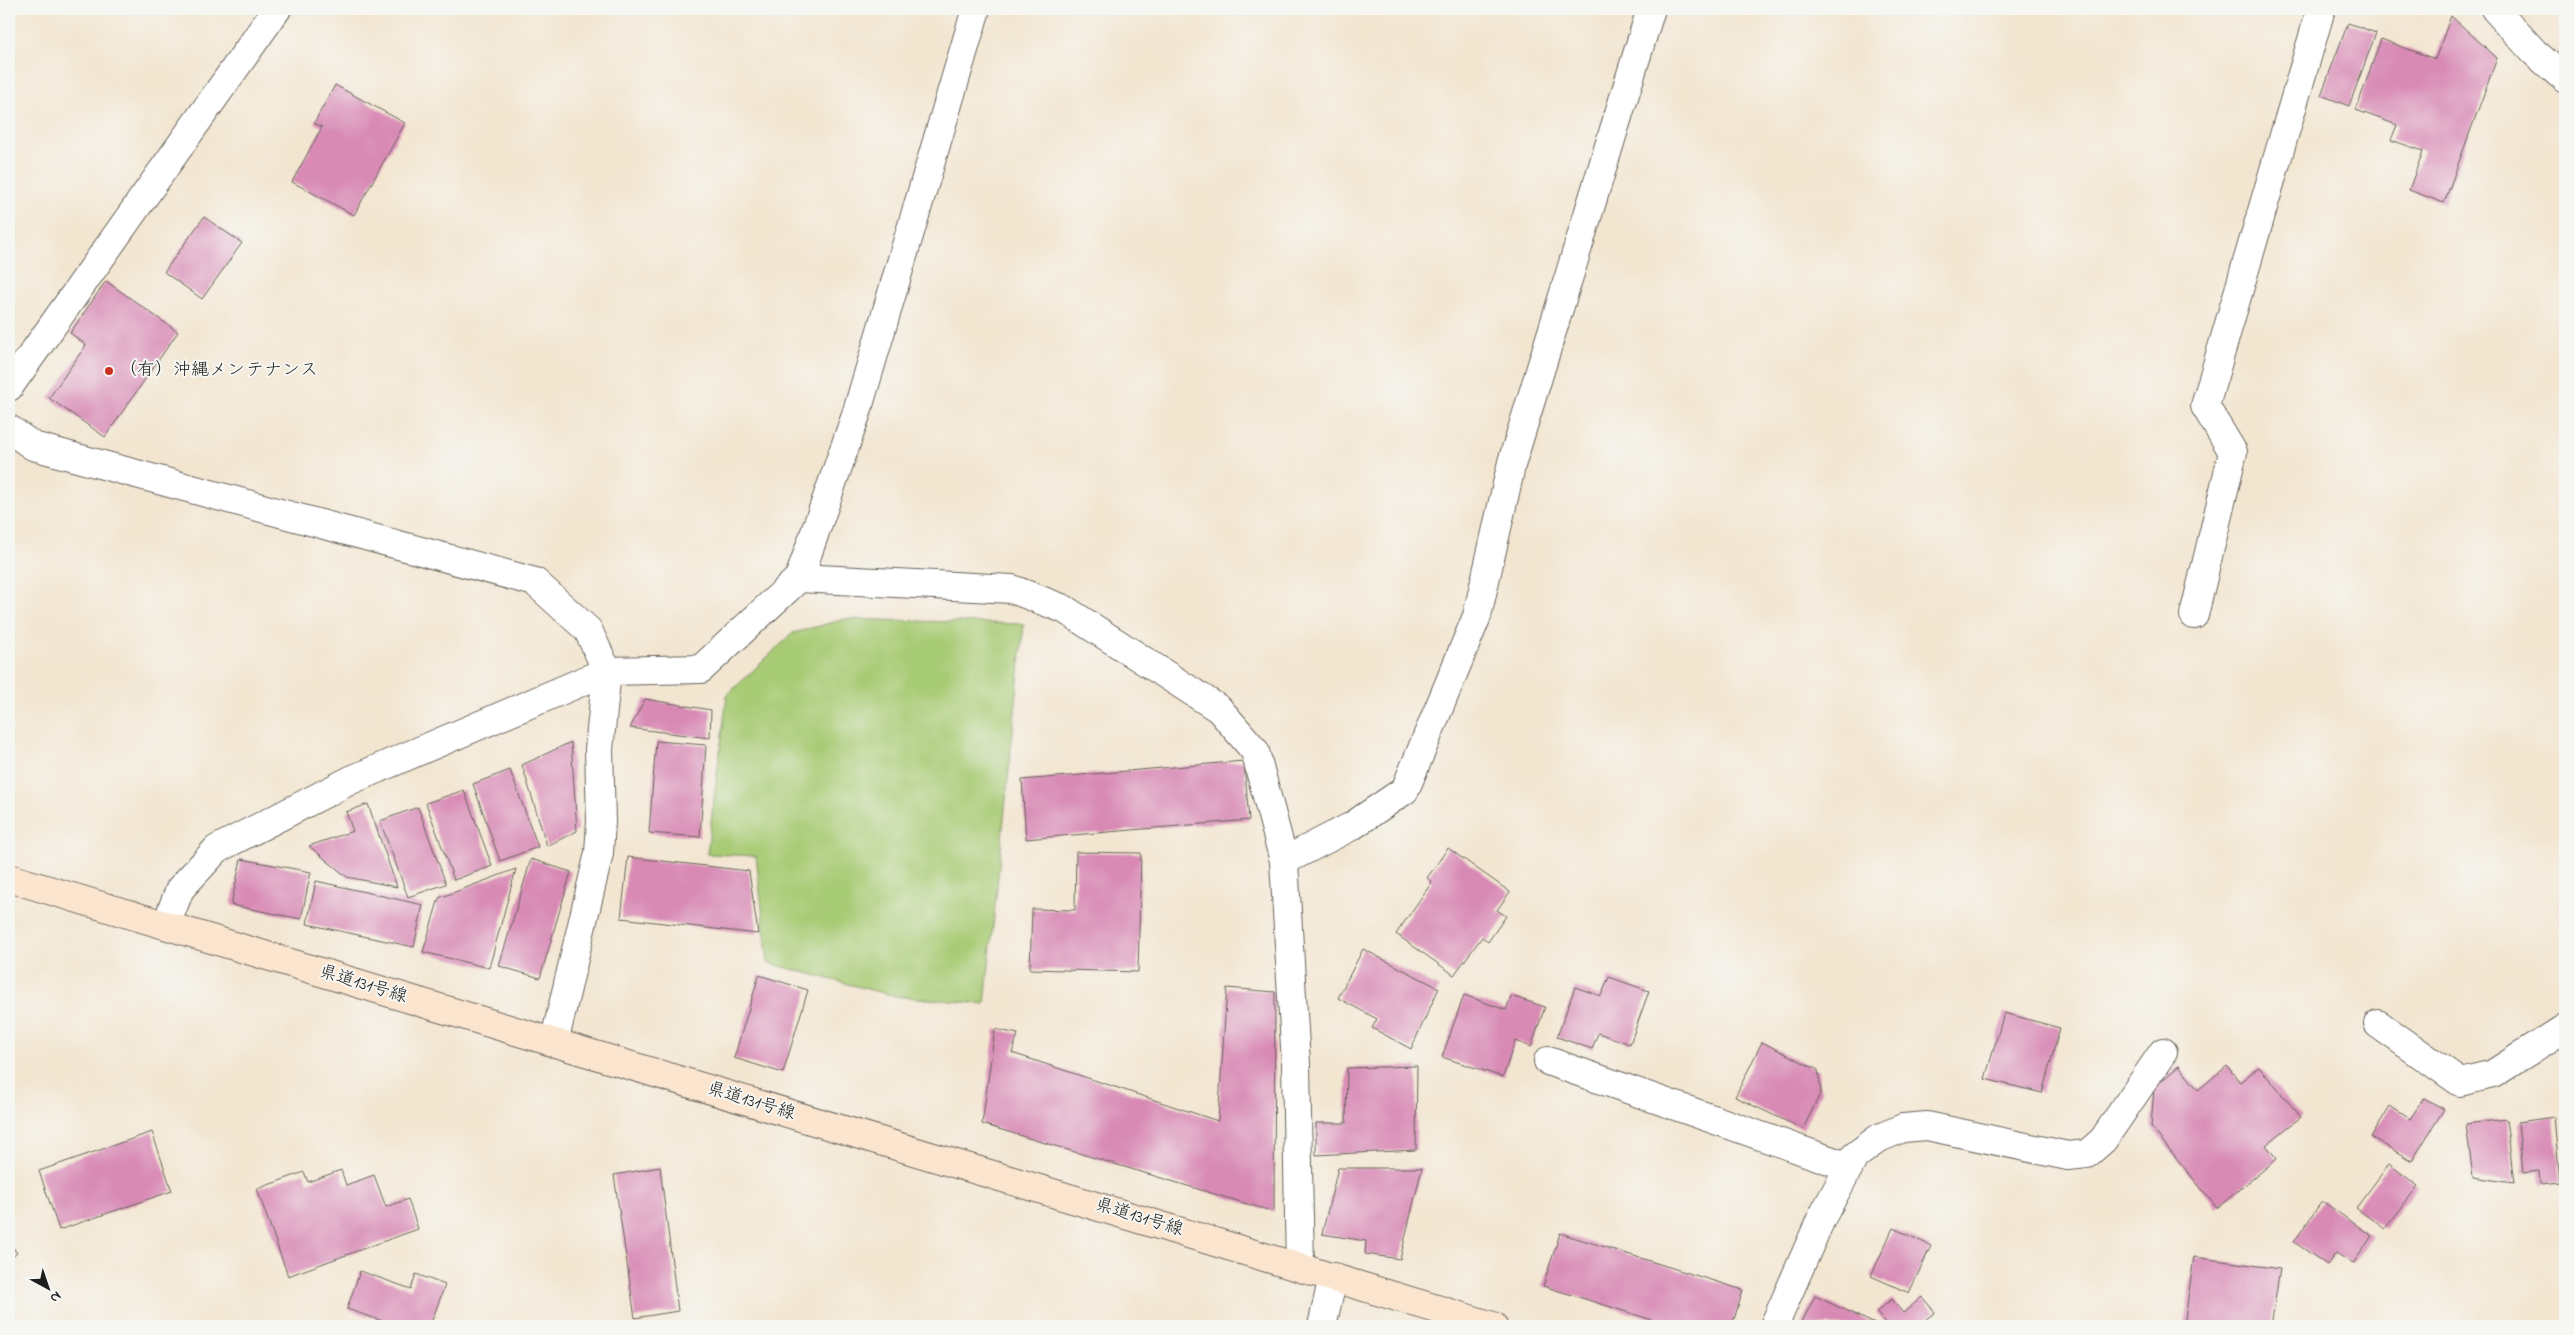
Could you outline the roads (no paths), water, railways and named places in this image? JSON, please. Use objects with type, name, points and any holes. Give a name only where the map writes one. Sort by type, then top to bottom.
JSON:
[{"type":"main road","name":"県道131号線","points":[[9,878],[1493,1326]]},
{"type":"street","points":[[9,387],[277,9]]},
{"type":"street","points":[[166,925],[180,890],[217,849],[350,780],[607,671],[701,669],[799,578],[856,415],[976,9]]},
{"type":"street","points":[[1284,861],[1352,826],[1405,790],[1477,616],[1512,462],[1651,9]]},
{"type":"street","points":[[2194,615],[2233,452],[2205,406],[2321,9]]},
{"type":"street","points":[[2495,9],[2534,52],[2565,79]]},
{"type":"street","points":[[9,429],[33,446],[535,582],[588,630],[607,671],[599,749],[601,821],[599,853],[554,1043]]},
{"type":"street","points":[[799,578],[1012,589],[1064,609],[1219,709],[1255,751],[1284,861],[1296,1064],[1300,1267]]},
{"type":"street","points":[[2378,1024],[2460,1082],[2493,1074],[2565,1028]]},
{"type":"street","points":[[1774,1326],[1821,1220],[1855,1156],[1879,1138],[1903,1128],[1927,1126],[2068,1156],[2087,1154],[2103,1140],[2163,1052]]},
{"type":"street","points":[[1548,1061],[1849,1168]]},
{"type":"street","points":[[1322,1326],[1332,1277]]},
{"type":"place","name":"（有）沖縄メンテナンス","points":[[109,371]]}]
